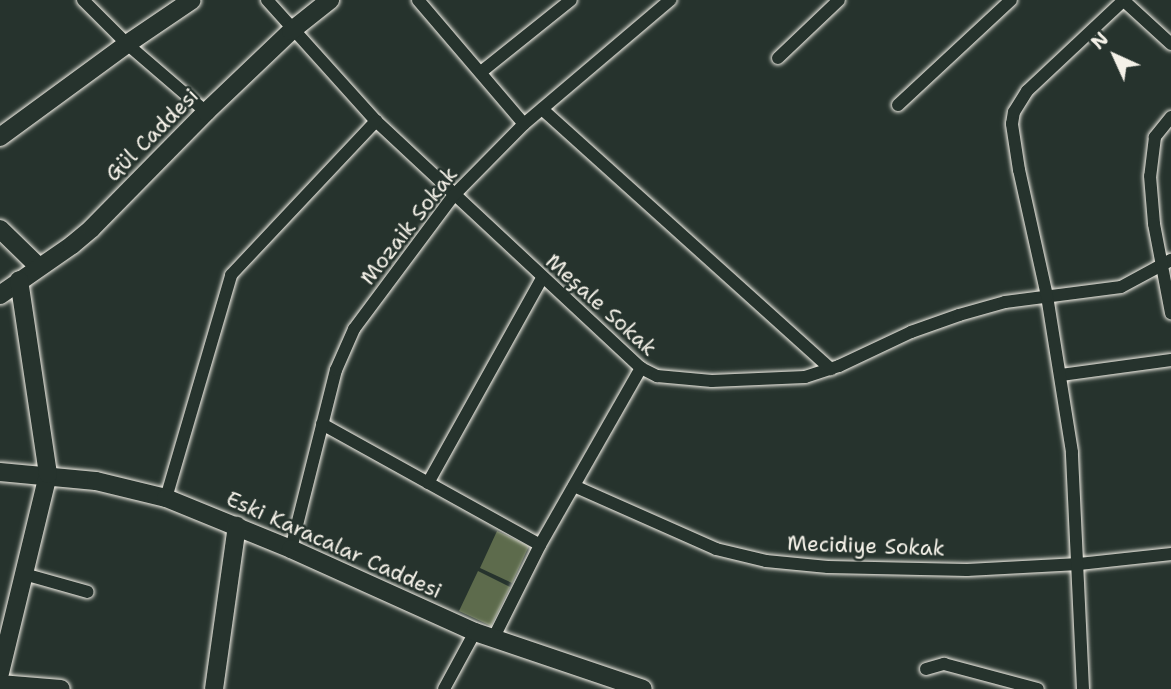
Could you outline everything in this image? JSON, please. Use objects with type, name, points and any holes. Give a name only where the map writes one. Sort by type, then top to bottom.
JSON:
[{"type":"street","points":[[83,0],[127,44],[206,112]]},
{"type":"street","points":[[0,137],[192,0]]},
{"type":"street","name":"Meşale Sokak","points":[[267,0],[291,31],[376,121],[641,368],[657,376],[712,381],[805,377],[831,369],[911,332],[959,315],[1005,302],[1121,288],[1166,263]]},
{"type":"street","name":"Gül Caddesi","points":[[0,295],[92,228],[206,112],[291,31],[330,0]]},
{"type":"street","points":[[418,0],[524,124]]},
{"type":"street","points":[[481,72],[571,0]]},
{"type":"street","name":"Mozaik Sokak","points":[[291,549],[340,357],[347,341],[453,195],[524,124],[670,0]]},
{"type":"street","points":[[778,58],[839,0]]},
{"type":"street","points":[[898,105],[1011,0]]},
{"type":"street","points":[[1083,689],[1072,452],[1047,296],[1019,170],[1013,131],[1014,113],[1027,91],[1123,0],[1171,44]]},
{"type":"street","points":[[542,109],[831,369]]},
{"type":"street","points":[[1171,117],[1155,137],[1150,161],[1151,196],[1166,263],[1171,313]]},
{"type":"street","points":[[166,498],[231,275],[376,121]]},
{"type":"street","points":[[0,229],[38,266]]},
{"type":"street","points":[[428,483],[542,278]]},
{"type":"street","points":[[0,673],[48,474],[19,280]]},
{"type":"street","points":[[1061,374],[1171,360]]},
{"type":"street","points":[[493,639],[540,545],[641,368]]},
{"type":"street","points":[[322,424],[540,545]]},
{"type":"street","name":"Eski Karacalar Caddesi","points":[[0,472],[48,474],[96,481],[166,498],[291,549],[475,632],[643,689]]},
{"type":"street","name":"Mecidiye Sokak","points":[[574,486],[716,549],[766,561],[828,567],[967,570],[1079,564],[1171,554]]},
{"type":"street","points":[[214,689],[237,526]]},
{"type":"street","points":[[24,574],[88,592]]},
{"type":"street","points":[[444,689],[475,632]]},
{"type":"street","points":[[926,669],[944,664],[1038,689]]},
{"type":"street","points":[[0,684],[61,689]]},
{"type":"green space","points":[[497,531],[529,546],[512,583],[480,568]]},
{"type":"green space","points":[[478,571],[510,587],[491,626],[459,611]]}]
